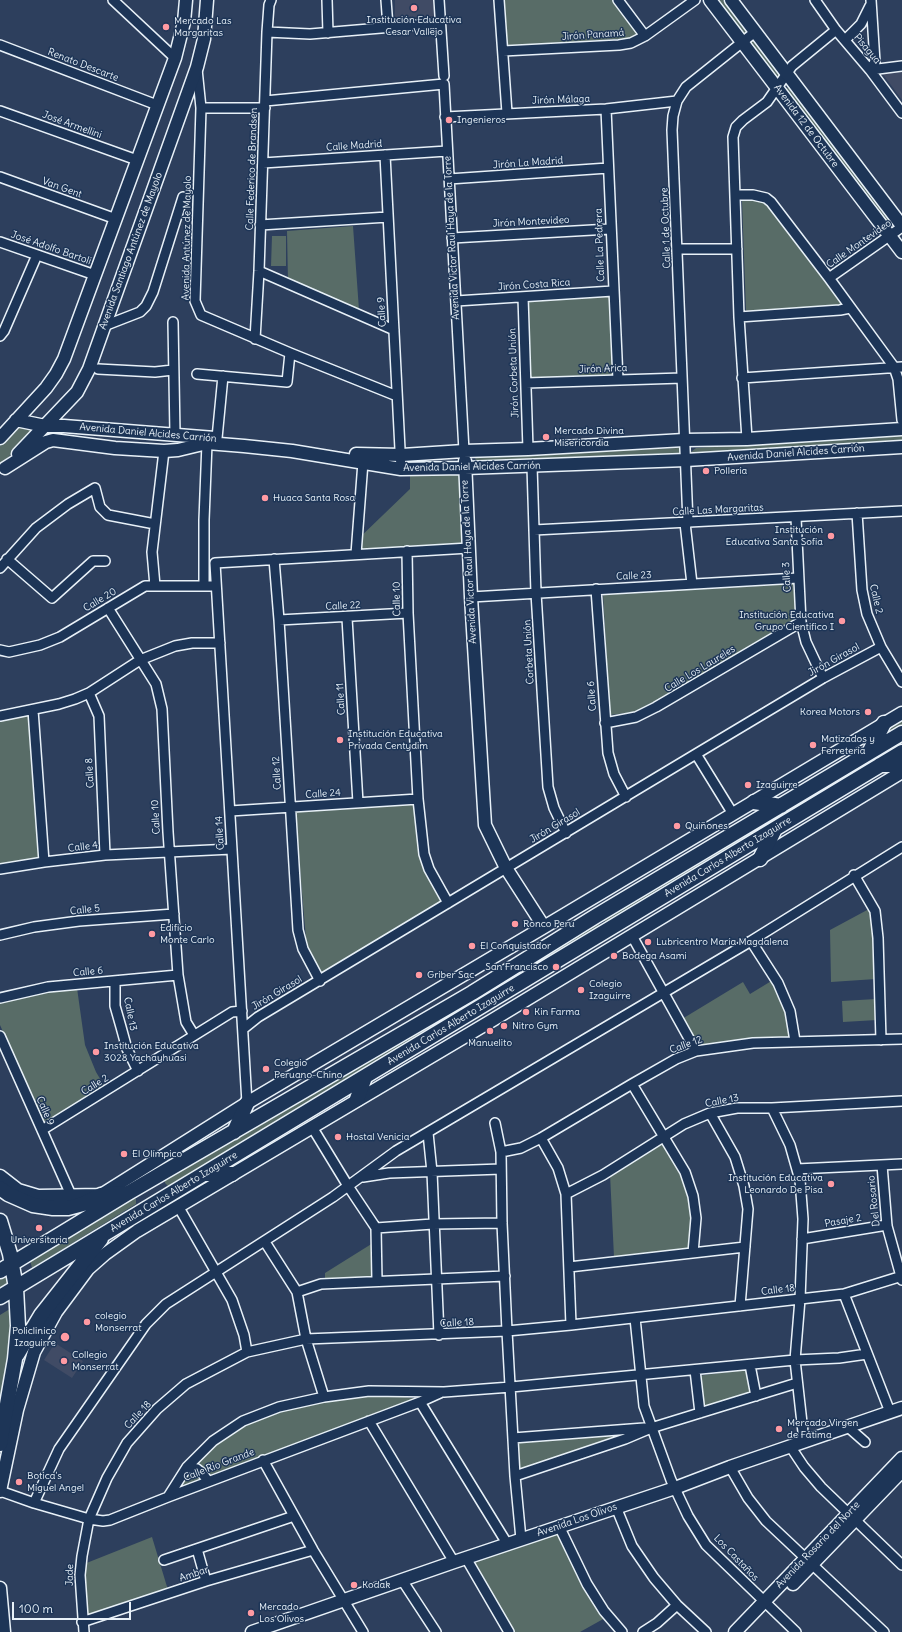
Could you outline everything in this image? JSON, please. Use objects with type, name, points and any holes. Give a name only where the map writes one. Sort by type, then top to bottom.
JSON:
[{"type":"main road","points":[[870,752],[884,723]]},
{"type":"main road","name":"Avenida Carlos Alberto Izaguirre","points":[[6,1267],[131,1191],[472,993],[596,916],[902,733]]},
{"type":"main road","name":"Avenida Carlos Alberto Izaguirre","points":[[0,1298],[144,1209],[206,1174],[606,930],[902,752]]},
{"type":"main road","points":[[848,764],[856,773],[854,780]]},
{"type":"main road","points":[[880,765],[902,765]]},
{"type":"main road","points":[[754,802],[781,806]]},
{"type":"main road","points":[[760,859],[774,829]]},
{"type":"main road","points":[[472,993],[472,1005],[477,1008],[482,1007]]},
{"type":"main road","points":[[357,1099],[365,1077]]},
{"type":"main road","points":[[234,1132],[247,1102]]},
{"type":"main road","points":[[206,1174],[232,1174]]},
{"type":"main road","points":[[159,1175],[162,1189],[165,1192],[171,1193]]},
{"type":"main road","points":[[0,1188],[8,1194],[33,1205],[53,1208],[68,1208],[83,1204],[101,1195],[131,1191],[140,1193],[143,1197],[144,1209]]},
{"type":"main road","points":[[87,1218],[101,1195]]},
{"type":"main road","points":[[0,1221],[10,1254],[6,1267],[16,1288],[18,1326],[12,1410],[0,1444]]},
{"type":"main road","points":[[15,1359],[40,1315],[108,1231]]},
{"type":"main road","points":[[70,1292],[72,1277]]},
{"type":"street","points":[[112,0],[175,58]]},
{"type":"street","points":[[0,438],[46,388],[64,359],[175,58],[184,22],[186,0]]},
{"type":"street","name":"Avenida Santiago Antúnez de Mayolo","points":[[2,470],[46,426],[77,392],[89,369],[197,68],[204,39],[208,0]]},
{"type":"street","name":"Calle Federico de Brandsen","points":[[255,339],[259,271],[267,32],[269,5],[271,0]]},
{"type":"street","points":[[327,0],[328,33]]},
{"type":"street","points":[[386,0],[388,27]]},
{"type":"street","name":"Avenida Victor Raul Haya de la Torre","points":[[439,0],[471,597],[485,825],[506,868],[544,927]]},
{"type":"street","points":[[500,0],[507,113]]},
{"type":"street","points":[[618,0],[645,36]]},
{"type":"street","name":"Jirón Panamá","points":[[503,51],[619,45],[631,43],[645,36],[695,0]]},
{"type":"street","name":"Avenida 12 de Octubre","points":[[710,0],[902,252]]},
{"type":"street","name":"Avenida 12 de Octubre","points":[[731,0],[902,226]]},
{"type":"street","name":"Pisagua","points":[[815,0],[836,30],[870,70],[902,113]]},
{"type":"street","points":[[845,40],[861,24],[871,2]]},
{"type":"street","points":[[870,70],[875,62],[871,2]]},
{"type":"street","points":[[267,32],[310,34],[440,23]]},
{"type":"street","points":[[747,439],[739,317],[733,137],[736,127],[767,102],[797,61],[836,30]]},
{"type":"street","name":"Calle 1 de Octubre","points":[[692,584],[687,523],[678,249],[672,130],[673,116],[677,101],[686,87],[755,32]]},
{"type":"street","name":"Renato Descarte","points":[[0,45],[157,106]]},
{"type":"street","points":[[870,70],[902,66]]},
{"type":"street","name":"Avenida Antúnez de Mayolo","points":[[197,68],[201,108],[195,301],[200,315],[255,339],[398,396]]},
{"type":"street","points":[[201,108],[265,105],[444,80]]},
{"type":"street","name":"Jirón Málaga","points":[[445,117],[606,109],[677,101]]},
{"type":"street","name":"Calle La Pedrera","points":[[606,109],[610,229],[618,380]]},
{"type":"street","name":"José Armellini","points":[[0,111],[137,160]]},
{"type":"street","name":"Calle Madrid","points":[[263,163],[447,151]]},
{"type":"street","name":"Calle 9","points":[[385,155],[402,455],[401,469]]},
{"type":"street","name":"Jirón La Madrid","points":[[449,179],[608,168]]},
{"type":"street","name":"Van Gent","points":[[0,177],[116,219]]},
{"type":"street","points":[[735,195],[753,195],[766,198],[771,202],[850,308],[898,367],[902,420]]},
{"type":"street","points":[[104,326],[140,312],[146,306],[156,285],[183,197]]},
{"type":"street","points":[[260,225],[388,217]]},
{"type":"street","name":"Calle Montevideo","points":[[829,278],[902,226]]},
{"type":"street","name":"Jirón Montevideo","points":[[452,238],[610,229]]},
{"type":"street","name":"José Adolfo Bartoli","points":[[0,242],[95,275]]},
{"type":"street","points":[[678,249],[737,249]]},
{"type":"street","points":[[0,336],[37,255]]},
{"type":"street","points":[[259,271],[394,330]]},
{"type":"street","name":"Jirón Costa Rica","points":[[456,301],[613,291]]},
{"type":"street","name":"Jirón Corbeta Unión","points":[[523,297],[528,449]]},
{"type":"street","points":[[739,317],[850,308]]},
{"type":"street","points":[[173,322],[175,434]]},
{"type":"street","points":[[197,374],[287,382],[290,353]]},
{"type":"street","points":[[742,378],[898,367]]},
{"type":"street","points":[[98,369],[155,372],[173,370]]},
{"type":"street","points":[[204,586],[204,520],[212,441],[223,376]]},
{"type":"street","name":"Jirón Arica","points":[[526,383],[682,378]]},
{"type":"street","name":"Avenida Daniel Alcides Carrión","points":[[16,420],[46,426],[175,434],[212,441],[292,451],[401,469],[686,460],[902,446]]},
{"type":"street","name":"Avenida Daniel Alcides Carrión","points":[[2,470],[46,442],[53,440],[115,448],[164,451],[178,450],[212,441],[296,446],[367,455],[402,455],[464,450],[528,449],[684,440],[747,439],[902,428]]},
{"type":"street","points":[[156,586],[152,552],[164,451]]},
{"type":"street","points":[[356,554],[363,462]]},
{"type":"street","name":"Corbeta Unión","points":[[532,466],[536,593],[548,787],[554,808],[566,832]]},
{"type":"street","points":[[0,568],[36,528],[68,504],[95,488],[100,507],[108,515],[155,524]]},
{"type":"street","name":"Calle Las Margaritas","points":[[534,530],[796,518],[902,511]]},
{"type":"street","name":"Calle 2","points":[[858,513],[862,590],[867,614],[881,647],[902,682]]},
{"type":"street","name":"Calle 3","points":[[796,518],[801,622],[806,642],[823,678]]},
{"type":"street","points":[[274,559],[469,548]]},
{"type":"street","name":"Calle 10","points":[[407,551],[408,613],[418,799],[424,854],[429,869],[448,903]]},
{"type":"street","points":[[7,559],[52,598],[93,561],[105,561]]},
{"type":"street","name":"Calle 14","points":[[247,1102],[215,563],[274,559]]},
{"type":"street","name":"Calle 12","points":[[274,559],[298,930],[303,949],[320,981]]},
{"type":"street","name":"Calle 23","points":[[471,597],[798,578]]},
{"type":"street","name":"Calle 20","points":[[0,650],[9,652],[40,646],[60,637],[144,586],[216,586]]},
{"type":"street","name":"Calle 6","points":[[596,590],[608,753],[614,774],[626,797]]},
{"type":"street","name":"Calle 10","points":[[108,608],[156,684],[162,709],[169,851],[178,975],[186,1022],[194,1035]]},
{"type":"street","name":"Calle 22","points":[[279,620],[347,618],[408,613]]},
{"type":"street","name":"Calle 11","points":[[347,618],[358,803]]},
{"type":"street","name":"Calle Los Laureles","points":[[605,723],[636,717],[656,707],[801,622]]},
{"type":"street","points":[[0,716],[60,704],[89,693],[140,660],[175,646],[192,643],[220,643]]},
{"type":"street","name":"Jirón Girasol","points":[[243,1029],[258,1017],[696,754],[823,678],[881,647]]},
{"type":"street","name":"Calle 8","points":[[89,693],[99,716],[105,855]]},
{"type":"street","points":[[33,710],[44,862]]},
{"type":"street","points":[[0,1176],[18,1190],[38,1196],[101,1195],[247,1102],[902,713]]},
{"type":"street","points":[[696,754],[732,814]]},
{"type":"street","name":"Avenida Carlos Alberto Izaguirre","points":[[0,1491],[12,1410],[34,1352],[56,1312],[70,1292],[88,1269],[105,1254],[137,1231],[178,1206],[632,936],[902,772]]},
{"type":"street","name":"Calle 24","points":[[230,811],[418,799]]},
{"type":"street","points":[[34,1503],[59,1448],[146,1324],[166,1304],[265,1242],[361,1177],[396,1151],[751,941],[902,847]]},
{"type":"street","points":[[169,851],[232,849]]},
{"type":"street","name":"Calle 4","points":[[0,869],[105,855],[169,851]]},
{"type":"street","points":[[854,876],[875,911],[878,938],[881,1040]]},
{"type":"street","name":"Calle 5","points":[[0,935],[34,927],[80,921],[174,914]]},
{"type":"street","points":[[632,936],[696,1051]]},
{"type":"street","points":[[751,941],[778,983],[790,1011],[795,1041]]},
{"type":"street","name":"Calle 6","points":[[0,998],[48,987],[178,975]]},
{"type":"street","name":"Calle 13","points":[[114,981],[115,1006],[120,1028],[127,1049],[138,1071]]},
{"type":"street","name":"Calle 2","points":[[42,1130],[232,1012],[242,1011]]},
{"type":"street","name":"Calle 9","points":[[0,1036],[42,1130],[67,1195]]},
{"type":"street","name":"Calle 12","points":[[501,1152],[521,1148],[541,1138],[676,1059],[696,1051],[753,1043],[902,1039]]},
{"type":"street","points":[[632,1084],[685,1172],[693,1196],[696,1218],[693,1253]]},
{"type":"street","name":"Calle 13","points":[[566,1194],[603,1175],[684,1124],[710,1113],[737,1108],[772,1108],[902,1101]]},
{"type":"street","points":[[772,1108],[790,1145],[800,1180],[803,1219],[800,1299],[794,1360],[804,1441]]},
{"type":"street","points":[[710,1113],[735,1157],[744,1186],[748,1209],[740,1306]]},
{"type":"street","points":[[495,1123],[501,1152],[502,1223],[507,1331],[515,1476],[521,1540]]},
{"type":"street","points":[[312,1127],[376,1228],[377,1281]]},
{"type":"street","points":[[428,1133],[432,1172],[435,1280],[439,1335]]},
{"type":"street","points":[[541,1138],[558,1168],[566,1194],[571,1325]]},
{"type":"street","points":[[797,1169],[902,1164]]},
{"type":"street","name":"Del Rosario","points":[[882,1165],[887,1225],[902,1278]]},
{"type":"street","points":[[361,1177],[389,1173],[501,1169]]},
{"type":"street","points":[[178,1206],[232,1300],[244,1336],[247,1352]]},
{"type":"street","points":[[376,1228],[434,1224],[502,1223]]},
{"type":"street","name":"Pasaje 2","points":[[802,1239],[887,1225]]},
{"type":"street","points":[[265,1242],[297,1292],[306,1339],[324,1397]]},
{"type":"street","points":[[569,1267],[745,1247]]},
{"type":"street","points":[[297,1292],[321,1284],[505,1276]]},
{"type":"street","name":"Calle 18","points":[[89,1519],[107,1478],[127,1443],[157,1409],[186,1384],[247,1352],[306,1339],[439,1335],[507,1331],[635,1318],[844,1294],[902,1278]]},
{"type":"street","points":[[844,1294],[890,1412]]},
{"type":"street","name":"Los Castaños","points":[[635,1318],[644,1406],[651,1428],[688,1516],[706,1545],[796,1632]]},
{"type":"street","points":[[168,1496],[187,1467],[213,1441],[243,1421],[279,1407],[324,1397],[368,1391],[444,1392],[511,1387],[642,1376],[794,1360],[839,1358],[867,1354]]},
{"type":"street","points":[[750,1365],[756,1396]]},
{"type":"street","points":[[695,1370],[700,1413]]},
{"type":"street","points":[[515,1476],[626,1439],[651,1428],[797,1383]]},
{"type":"street","name":"Calle Río Grande","points":[[0,1491],[34,1503],[89,1519],[104,1521],[110,1520],[168,1496],[444,1392]]},
{"type":"street","points":[[420,1402],[508,1545]]},
{"type":"street","name":"Avenida Los Olivos","points":[[252,1632],[454,1562],[508,1545],[559,1526],[675,1488],[730,1467],[902,1408]]},
{"type":"street","points":[[369,1421],[454,1562]]},
{"type":"street","points":[[848,1427],[865,1442]]},
{"type":"street","points":[[513,1438],[651,1428]]},
{"type":"street","points":[[790,1446],[804,1467],[821,1487],[902,1565]]},
{"type":"street","name":"Avenida Rosario del Norte","points":[[735,1632],[767,1604],[851,1516],[899,1472],[902,1458]]},
{"type":"street","points":[[263,1460],[313,1550],[364,1632]]},
{"type":"street","points":[[187,1467],[197,1469],[208,1481]]},
{"type":"street","points":[[730,1467],[748,1498],[766,1521],[884,1632]]},
{"type":"street","points":[[616,1507],[632,1546],[654,1578],[677,1606],[706,1632]]},
{"type":"street","points":[[164,1560],[294,1516]]},
{"type":"street","name":"Jade","points":[[84,1632],[82,1622],[80,1575],[89,1519]]},
{"type":"street","points":[[559,1526],[587,1584],[604,1612],[622,1632]]},
{"type":"street","points":[[197,1549],[206,1581]]},
{"type":"street","name":"Ambar","points":[[82,1622],[206,1581],[313,1550]]},
{"type":"street","points":[[466,1558],[510,1632]]},
{"type":"street","points":[[402,1580],[436,1632]]},
{"type":"street","points":[[0,1588],[4,1632]]},
{"type":"street","name":"Avenida Rosario del Norte","points":[[747,1632],[767,1604]]},
{"type":"street","points":[[643,1632],[677,1606]]},
{"type":"shaded area","name":"Institución Educativa Cesar Vallejo","points":[[395,0],[433,0],[434,16],[395,18]]},
{"type":"shaded area","points":[[902,71],[902,100],[882,73]]},
{"type":"shaded area","name":"Collegio Monserrat","points":[[55,1343],[83,1361],[72,1378],[44,1360]]},
{"type":"green space","points":[[504,0],[614,0],[636,30],[637,34],[632,38],[507,47]]},
{"type":"green space","points":[[717,0],[723,0],[747,31],[747,34],[744,35]]},
{"type":"green space","points":[[751,40],[753,40],[780,75],[778,79],[750,43]]},
{"type":"green space","points":[[788,87],[891,222],[891,224],[888,224],[786,90]]},
{"type":"green space","points":[[745,198],[758,198],[766,203],[844,302],[840,307],[748,314],[746,310],[742,201]]},
{"type":"green space","points":[[353,226],[359,310],[288,282],[287,231]]},
{"type":"green space","points":[[272,236],[286,236],[286,266],[271,266]]},
{"type":"green space","points":[[611,293],[615,376],[531,379],[527,300]]},
{"type":"green space","points":[[18,427],[33,431],[0,466],[0,446]]},
{"type":"green space","points":[[902,433],[902,441],[695,454],[691,452],[696,448]]},
{"type":"green space","points":[[679,448],[681,451],[678,455],[476,462],[475,457],[479,455]]},
{"type":"green space","points":[[410,474],[460,474],[463,544],[356,551],[355,542],[410,489]]},
{"type":"green space","points":[[793,584],[797,620],[642,711],[610,715],[603,594]]},
{"type":"green space","points":[[32,714],[41,860],[0,867],[0,720]]},
{"type":"green space","points":[[902,717],[902,728],[881,739],[891,724]]},
{"type":"green space","points":[[845,772],[848,778],[607,925],[602,917]]},
{"type":"green space","points":[[416,801],[421,861],[444,899],[442,905],[322,975],[307,950],[295,812]]},
{"type":"green space","points":[[869,909],[873,923],[876,979],[831,982],[830,930]]},
{"type":"green space","points":[[596,920],[602,928],[479,1001],[478,1000],[477,997]]},
{"type":"green space","points":[[773,980],[785,1005],[792,1038],[698,1048],[682,1019],[743,982],[750,994]]},
{"type":"green space","points":[[77,988],[85,1045],[96,1072],[105,1087],[44,1125],[0,1025],[0,1002],[47,992]]},
{"type":"green space","points":[[876,999],[877,1020],[843,1022],[842,1001]]},
{"type":"green space","points":[[464,1002],[466,1008],[171,1186],[168,1186],[165,1183],[165,1178]]},
{"type":"green space","points":[[663,1144],[683,1177],[691,1201],[693,1219],[690,1250],[614,1257],[610,1174]]},
{"type":"green space","points":[[131,1197],[136,1199],[136,1204],[32,1268],[30,1260]]},
{"type":"green space","points":[[373,1243],[374,1279],[325,1280],[325,1273]]},
{"type":"green space","points":[[2,1277],[9,1279],[9,1283],[0,1290],[0,1279]]},
{"type":"green space","points":[[13,1307],[12,1352],[0,1415],[0,1315]]},
{"type":"green space","points":[[748,1369],[753,1393],[702,1409],[698,1376]]},
{"type":"green space","points":[[368,1394],[421,1399],[176,1491],[192,1466],[216,1443],[248,1423],[279,1410]]},
{"type":"green space","points":[[624,1432],[623,1438],[518,1474],[516,1440]]},
{"type":"green space","points":[[559,1533],[573,1565],[588,1593],[605,1618],[580,1632],[513,1632],[473,1567],[475,1560]]},
{"type":"green space","points":[[152,1537],[168,1590],[86,1618],[84,1564]]},
{"type":"place","name":"Institución Educativa Cesar Vallejo","points":[[414,8]]},
{"type":"place","name":"Mercado Las Margaritas","points":[[166,27]]},
{"type":"place","name":"Ingenieros","points":[[449,120]]},
{"type":"place","name":"Mercado Divina Misericordia","points":[[546,437]]},
{"type":"place","name":"Pollería","points":[[706,471]]},
{"type":"place","name":"Huaca Santa Rosa","points":[[265,498]]},
{"type":"place","name":"Institución Educativa Santa Sofia","points":[[831,536]]},
{"type":"place","name":"Institución Educativa Grupo Cientifico I","points":[[842,621]]},
{"type":"place","name":"Korea Motors","points":[[868,712]]},
{"type":"place","name":"Institución Educativa Privada Centydim","points":[[340,740]]},
{"type":"place","name":"Matizados y Ferretería","points":[[813,745]]},
{"type":"place","name":"Izaguirre","points":[[748,785]]},
{"type":"place","name":"Quiñones","points":[[677,826]]},
{"type":"place","name":"Ronco Peru","points":[[515,924]]},
{"type":"place","name":"Edificio Monte Carlo","points":[[152,934]]},
{"type":"place","name":"Lubricentro María Magdalena","points":[[648,942]]},
{"type":"place","name":"El Conquistador","points":[[472,946]]},
{"type":"place","name":"Bodega Asami","points":[[614,956]]},
{"type":"place","name":"San Francisco","points":[[556,967]]},
{"type":"place","name":"Griber Sac","points":[[419,975]]},
{"type":"place","name":"Colegio Izaguirre","points":[[581,990]]},
{"type":"place","name":"Kin Farma","points":[[526,1012]]},
{"type":"place","name":"Nitro Gym","points":[[504,1026]]},
{"type":"place","name":"Manuelito","points":[[490,1031]]},
{"type":"place","name":"Institución Educativa 3028 Yachayhuasi","points":[[96,1052]]},
{"type":"place","name":"Colegio Peruano-Chino","points":[[266,1069]]},
{"type":"place","name":"Hostal Venicia","points":[[338,1137]]},
{"type":"place","name":"El Olímpico","points":[[124,1154]]},
{"type":"place","name":"Institución Educativa Leonardo De Pisa","points":[[831,1184]]},
{"type":"place","name":"Universitaria","points":[[39,1228]]},
{"type":"place","name":"colegio Monserrat","points":[[87,1322]]},
{"type":"place","name":"Policlinico Izaguirre","points":[[65,1337]]},
{"type":"place","name":"Collegio Monserrat","points":[[64,1361]]},
{"type":"place","name":"Mercado Virgen de Fátima","points":[[779,1429]]},
{"type":"place","name":"Botica's Miguel Angel","points":[[19,1482]]},
{"type":"place","name":"Kodak","points":[[354,1585]]},
{"type":"place","name":"Mercado Los Olivos","points":[[251,1613]]}]
